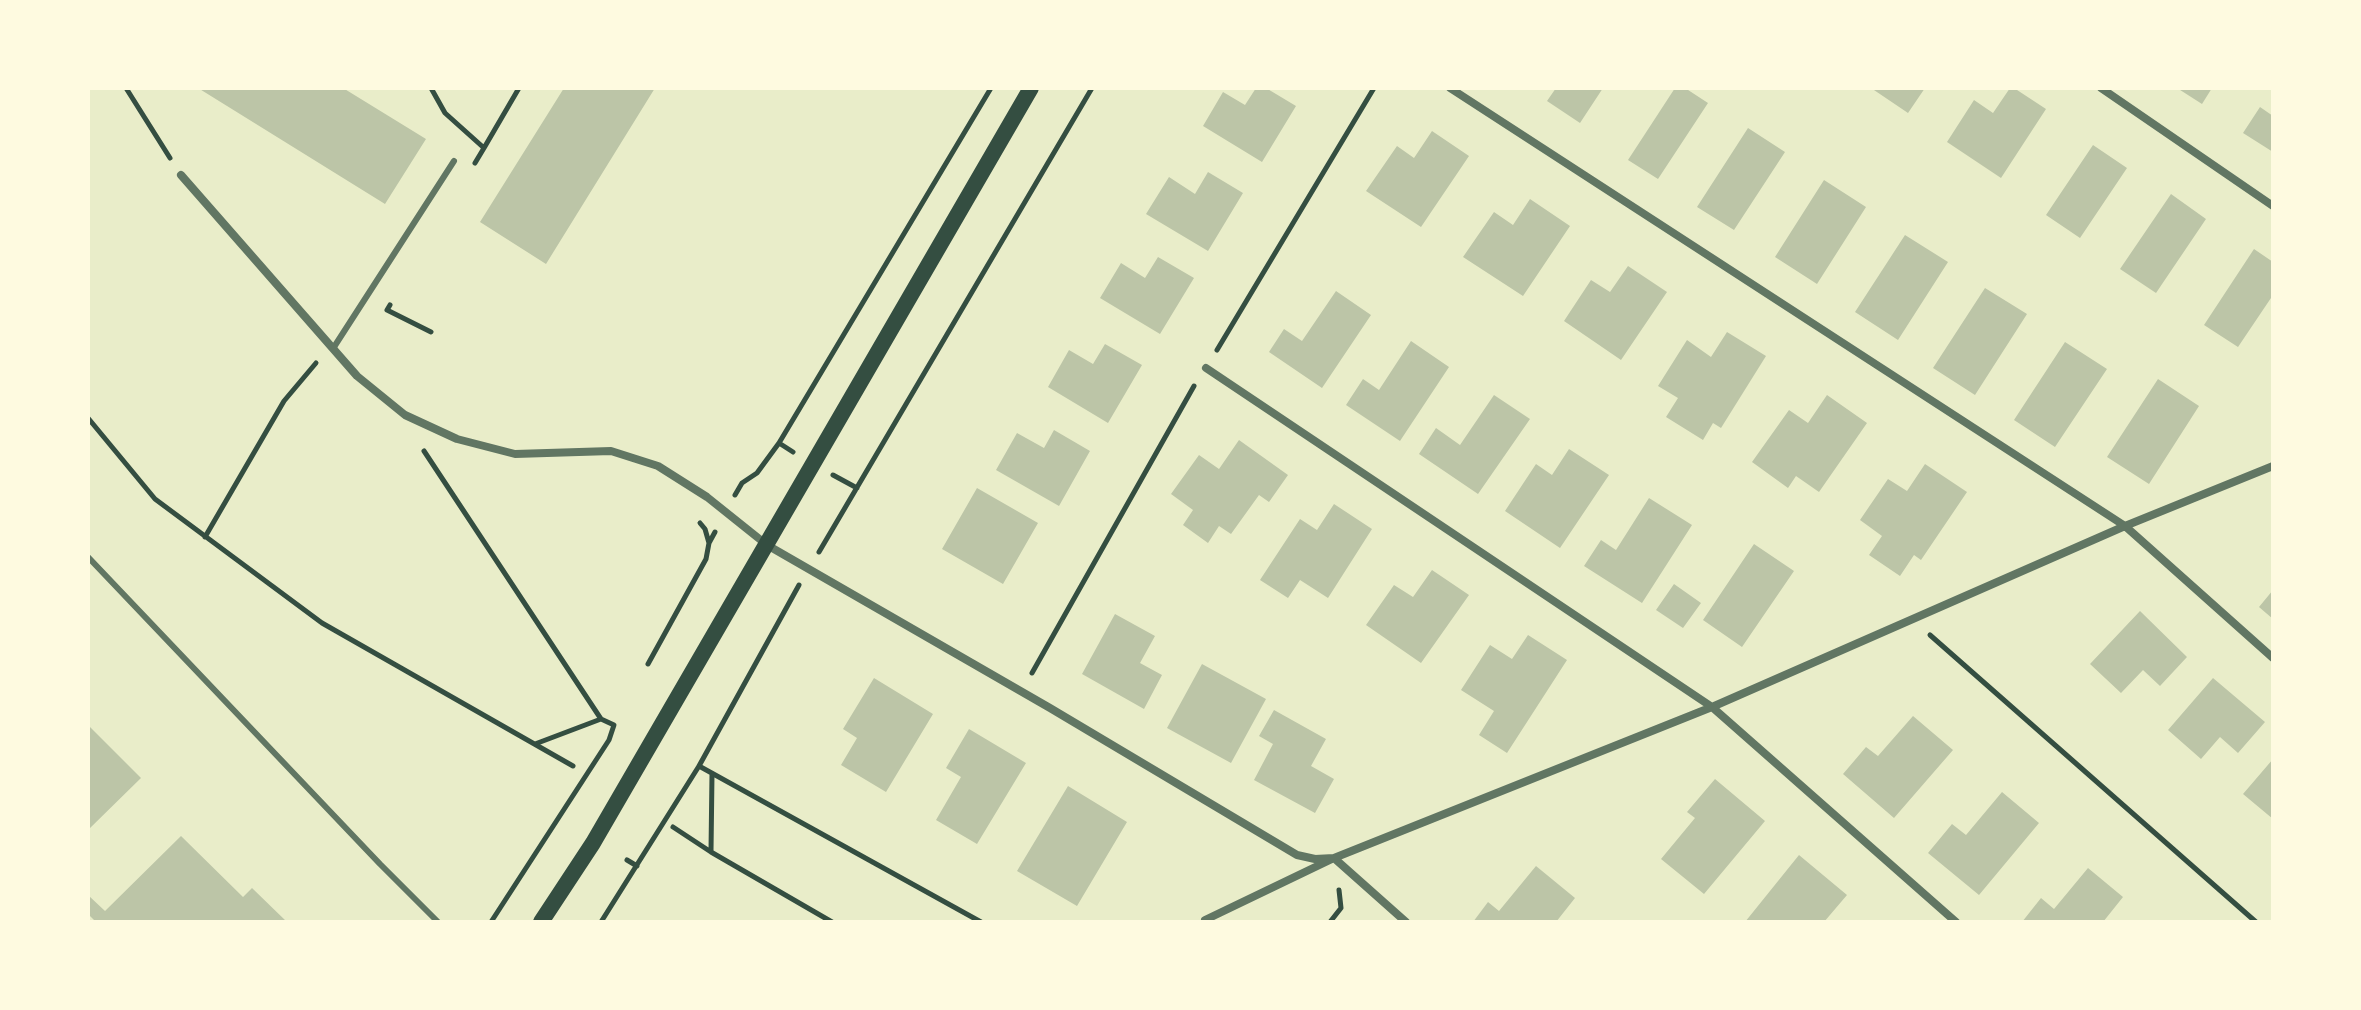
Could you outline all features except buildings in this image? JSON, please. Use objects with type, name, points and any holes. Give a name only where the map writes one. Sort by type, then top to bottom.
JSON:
[{"type":"main road","points":[[541,922],[593,843],[1031,88]]},
{"type":"street","points":[[1450,88],[2125,526],[2273,658]]},
{"type":"street","points":[[2101,88],[2273,206]]},
{"type":"street","points":[[181,175],[357,376],[405,415],[457,439],[515,454],[611,451],[658,466],[707,497],[767,545],[1041,702],[1297,855],[1315,859],[1334,858],[1406,922]]},
{"type":"street","points":[[1206,368],[1712,707],[1956,922]]},
{"type":"street","points":[[1205,920],[1334,858],[1712,707],[2125,526],[2273,466]]},
{"type":"lane","points":[[334,347],[454,161]]},
{"type":"lane","points":[[88,557],[438,922]]},
{"type":"path","points":[[126,88],[181,175]]},
{"type":"path","points":[[484,148],[519,88]]},
{"type":"path","points":[[779,443],[991,88]]},
{"type":"path","points":[[601,922],[699,766],[809,569],[1092,88]]},
{"type":"path","points":[[205,537],[284,401],[334,347]]},
{"type":"path","points":[[88,418],[155,499],[322,623],[573,766]]},
{"type":"path","points":[[424,451],[601,719],[614,725],[609,740],[491,922]]},
{"type":"path","points":[[1912,619],[2256,922]]},
{"type":"path","points":[[535,744],[601,719]]},
{"type":"path","points":[[699,766],[981,922]]},
{"type":"path","points":[[711,852],[712,774]]},
{"type":"path","points":[[673,827],[832,922]]},
{"type":"path","points":[[627,860],[637,866]]}]
